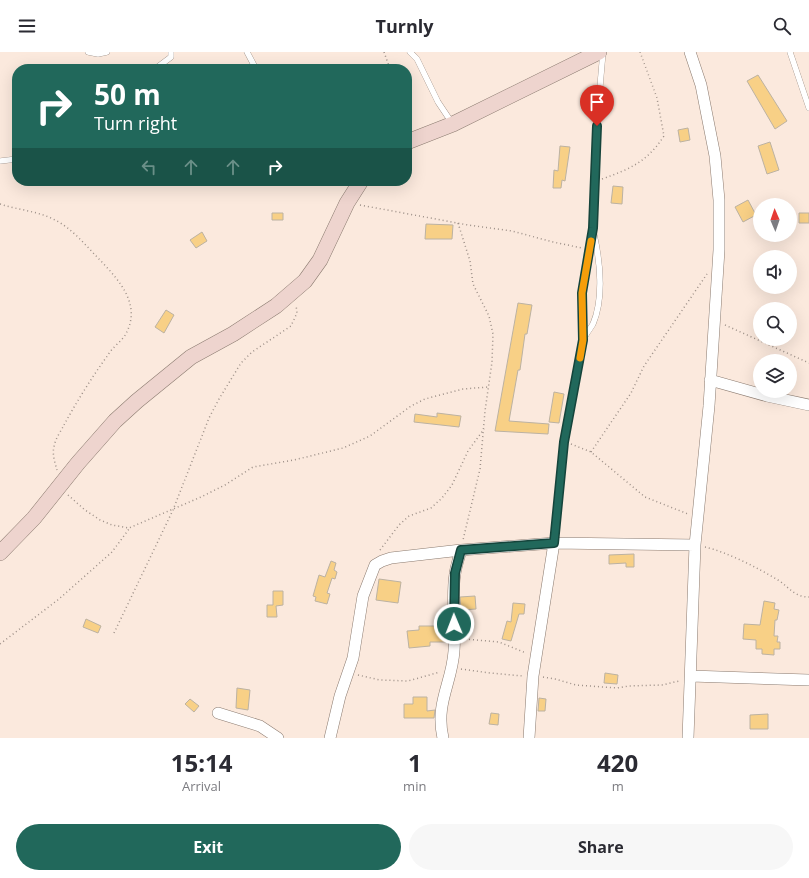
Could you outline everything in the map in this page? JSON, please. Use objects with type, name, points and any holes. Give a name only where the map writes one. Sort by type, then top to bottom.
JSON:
[{"type":"main road","points":[[412,140],[453,124],[599,52]]},
{"type":"main road","points":[[1,549],[34,518],[115,421],[137,401],[191,357],[233,334],[276,306],[305,281],[320,260],[347,203],[358,186]]},
{"type":"street","points":[[688,738],[695,545],[715,320],[719,250],[719,200],[715,156],[701,86],[690,52]]},
{"type":"street","points":[[710,380],[767,396],[809,405]]},
{"type":"street","points":[[330,738],[340,696],[353,658],[363,596],[375,565],[391,558],[461,550],[554,543],[695,545]]},
{"type":"street","points":[[529,738],[532,676],[554,543]]},
{"type":"street","points":[[442,738],[440,715],[442,700],[452,668],[455,573],[461,550]]},
{"type":"street","points":[[691,676],[809,680]]},
{"type":"street","points":[[218,713],[260,726],[278,738]]},
{"type":"lane","points":[[88,52],[98,54],[107,52]]},
{"type":"lane","points":[[162,64],[171,57],[171,52]]},
{"type":"lane","points":[[247,52],[253,64]]},
{"type":"lane","points":[[410,52],[417,58],[438,102],[453,124]]},
{"type":"lane","points":[[554,543],[564,442],[583,340],[582,293],[593,228],[594,181],[603,52]]},
{"type":"lane","points":[[790,52],[809,108]]},
{"type":"lane","points":[[0,162],[12,160]]},
{"type":"lane","points":[[583,340],[592,325],[598,302],[599,258],[593,228]]},
{"type":"path","points":[[384,52],[388,64]]},
{"type":"path","points":[[594,181],[620,173],[639,164],[656,149],[664,136],[657,98],[640,52]]},
{"type":"path","points":[[347,203],[512,231],[553,242],[590,249]]},
{"type":"path","points":[[0,204],[40,213],[56,220],[69,229],[112,273],[129,299],[132,312],[130,323],[124,336],[108,354],[81,396],[54,447],[54,462],[62,483],[85,510],[100,520],[112,525],[129,528],[173,510],[225,484],[253,467],[294,460],[344,448],[370,436],[411,406],[425,399],[462,389],[488,387]]},
{"type":"path","points":[[458,223],[470,261],[473,284],[488,316],[493,334],[492,362],[480,469],[461,550]]},
{"type":"path","points":[[591,452],[631,393],[644,366],[707,274]]},
{"type":"path","points":[[114,633],[173,510],[209,418],[241,363],[252,352],[267,341],[279,335],[294,322],[297,306],[294,292]]},
{"type":"path","points":[[715,320],[809,363]]},
{"type":"path","points":[[375,565],[380,551],[399,525],[409,516],[431,508],[452,485],[468,451],[484,429]]},
{"type":"path","points":[[564,442],[591,452],[645,497],[698,517]]},
{"type":"path","points":[[0,644],[59,599],[112,552],[129,528]]},
{"type":"path","points":[[695,545],[718,550],[737,558],[778,580],[797,595],[809,597]]},
{"type":"path","points":[[454,639],[482,639],[499,642],[524,651],[535,661]]},
{"type":"path","points":[[348,673],[380,680],[408,681],[452,668],[555,679],[576,685],[618,688],[629,686],[662,685],[677,682],[691,676]]},
{"type":"building","points":[[758,75],[787,121],[775,129],[747,81]]},
{"type":"building","points":[[688,128],[690,140],[680,142],[678,130]]},
{"type":"building","points":[[770,142],[779,170],[767,174],[758,146]]},
{"type":"building","points":[[560,146],[570,147],[565,181],[562,180],[561,188],[553,188],[554,170],[558,171]]},
{"type":"building","points":[[613,186],[623,187],[622,204],[611,203]]},
{"type":"building","points":[[748,200],[753,209],[753,217],[743,222],[735,207]]},
{"type":"building","points":[[272,213],[283,213],[283,220],[272,220]]},
{"type":"building","points":[[799,213],[809,213],[809,223],[799,223]]},
{"type":"building","points":[[426,224],[453,225],[452,239],[425,239]]},
{"type":"building","points":[[202,232],[207,241],[196,248],[190,240]]},
{"type":"building","points":[[518,303],[532,305],[527,334],[525,334],[520,370],[518,370],[509,421],[549,424],[548,434],[495,431]]},
{"type":"building","points":[[166,310],[174,315],[164,333],[155,327]]},
{"type":"building","points":[[554,392],[564,394],[559,423],[549,422]]},
{"type":"building","points":[[437,413],[461,416],[459,427],[414,422],[415,414],[437,417]]},
{"type":"building","points":[[634,554],[634,567],[626,567],[626,563],[609,564],[609,555]]},
{"type":"building","points":[[331,561],[336,563],[334,570],[337,572],[335,579],[332,578],[327,593],[330,594],[327,604],[315,601],[316,597],[313,596],[319,575],[325,577]]},
{"type":"building","points":[[379,579],[401,582],[398,603],[376,600]]},
{"type":"building","points":[[273,591],[283,591],[283,605],[276,606],[277,617],[267,617],[267,605],[273,605]]},
{"type":"building","points":[[475,596],[476,609],[461,610],[460,597]]},
{"type":"building","points":[[764,601],[775,603],[774,609],[779,610],[777,620],[775,620],[774,636],[778,636],[777,642],[780,642],[780,649],[774,649],[774,655],[762,654],[762,649],[756,649],[756,640],[743,639],[744,624],[760,625]]},
{"type":"building","points":[[513,603],[525,604],[524,614],[519,614],[511,641],[502,639],[507,621],[511,622]]},
{"type":"building","points":[[86,619],[101,626],[98,633],[83,627]]},
{"type":"building","points":[[419,626],[446,626],[446,642],[430,642],[430,646],[409,648],[407,631],[419,630]]},
{"type":"building","points":[[605,673],[618,675],[617,684],[604,683]]},
{"type":"building","points":[[237,688],[250,690],[248,710],[236,708]]},
{"type":"building","points":[[413,697],[427,697],[427,711],[435,710],[434,718],[404,718],[404,704],[413,704]]},
{"type":"building","points":[[539,698],[546,699],[545,711],[538,711]]},
{"type":"building","points":[[190,699],[199,706],[194,712],[185,704]]},
{"type":"building","points":[[491,713],[499,714],[498,725],[489,724]]},
{"type":"building","points":[[768,714],[768,729],[750,729],[750,715]]},
{"type":"slow traffic","points":[[580,358],[583,340],[582,293],[591,241]]},
{"type":"route","points":[[454,624],[455,573],[461,550],[554,543],[564,442],[583,340],[582,293],[593,228],[597,126]]}]
